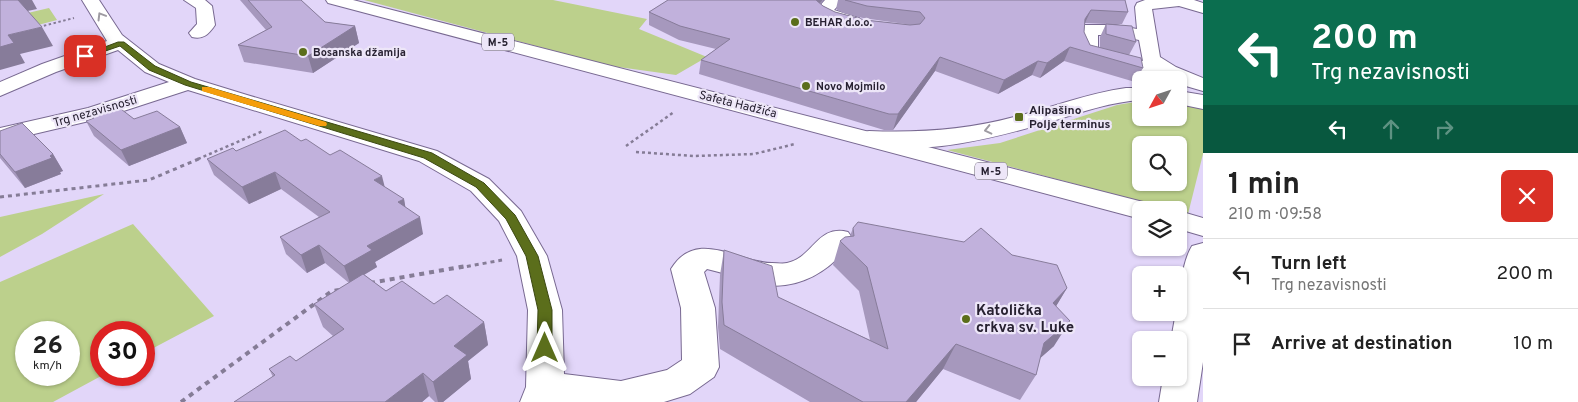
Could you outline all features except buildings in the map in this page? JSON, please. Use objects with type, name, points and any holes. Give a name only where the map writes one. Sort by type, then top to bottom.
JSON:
[{"type":"street","name":"Safeta Hadžića","points":[[334,0],[1132,208]]},
{"type":"street","points":[[835,0],[824,11],[826,14],[873,26]]},
{"type":"street","points":[[1168,71],[1151,59],[1144,27],[1143,7],[1178,0],[1203,8]]},
{"type":"street","points":[[190,1],[204,6],[206,24],[198,33]]},
{"type":"street","points":[[94,6],[115,39],[152,68],[188,84],[428,156],[480,185],[511,217],[532,256],[545,310],[542,395],[621,397],[677,383],[701,367],[698,308],[687,269],[702,258],[728,263],[762,274],[794,274],[812,263],[838,239]]},
{"type":"street","points":[[1085,18],[1144,27]]},
{"type":"street","points":[[1144,27],[1091,29],[1088,36],[1088,49],[1091,53],[1160,71]]},
{"type":"street","points":[[0,90],[50,68],[121,43]]},
{"type":"street","points":[[1188,80],[1203,85]]},
{"type":"street","name":"Trg nezavisnosti","points":[[0,135],[94,113],[188,84]]},
{"type":"street","points":[[869,138],[930,139],[967,134],[1035,119],[1104,96],[1132,94]]},
{"type":"street","points":[[1188,100],[1203,102]]},
{"type":"street","points":[[1187,222],[1203,226]]},
{"type":"street","points":[[1178,402],[1203,253]]},
{"type":"path","points":[[35,28],[94,6]]},
{"type":"path","points":[[626,146],[677,110]]},
{"type":"path","points":[[0,197],[149,180],[297,116]]},
{"type":"path","points":[[636,152],[694,156],[754,154],[796,144]]},
{"type":"path","points":[[368,283],[532,256]]},
{"type":"path","points":[[181,402],[332,291],[341,289]]},
{"type":"green space","points":[[364,0],[553,0],[647,19],[639,29],[707,57],[676,75],[611,66]]},
{"type":"green space","points":[[49,8],[57,20],[0,35],[15,16]]},
{"type":"green space","points":[[1132,102],[1132,126],[1188,126],[1188,106],[1203,108],[1203,154],[1188,214],[1187,201],[1139,201],[947,150],[1000,143],[1117,105]]},
{"type":"green space","points":[[104,194],[42,234],[0,257],[0,217]]},
{"type":"green space","points":[[133,224],[214,316],[155,347],[155,321],[90,321],[90,382],[53,402],[0,402],[0,282]]},
{"type":"slow traffic","points":[[205,89],[322,124]]},
{"type":"place","name":"BEHAR d.o.o.","points":[[795,22]]},
{"type":"place","name":"Bosanska džamija","points":[[303,52]]},
{"type":"place","name":"Novo Mojmilo","points":[[806,86]]},
{"type":"place","name":"Alipašino Polje terminus","points":[[1019,117]]},
{"type":"place","name":"Katolička crkva sv. Luke","points":[[966,319]]},
{"type":"route","points":[[85,56],[121,43],[152,68],[188,84],[428,156],[480,185],[511,217],[532,256],[545,310],[545,348]]}]
